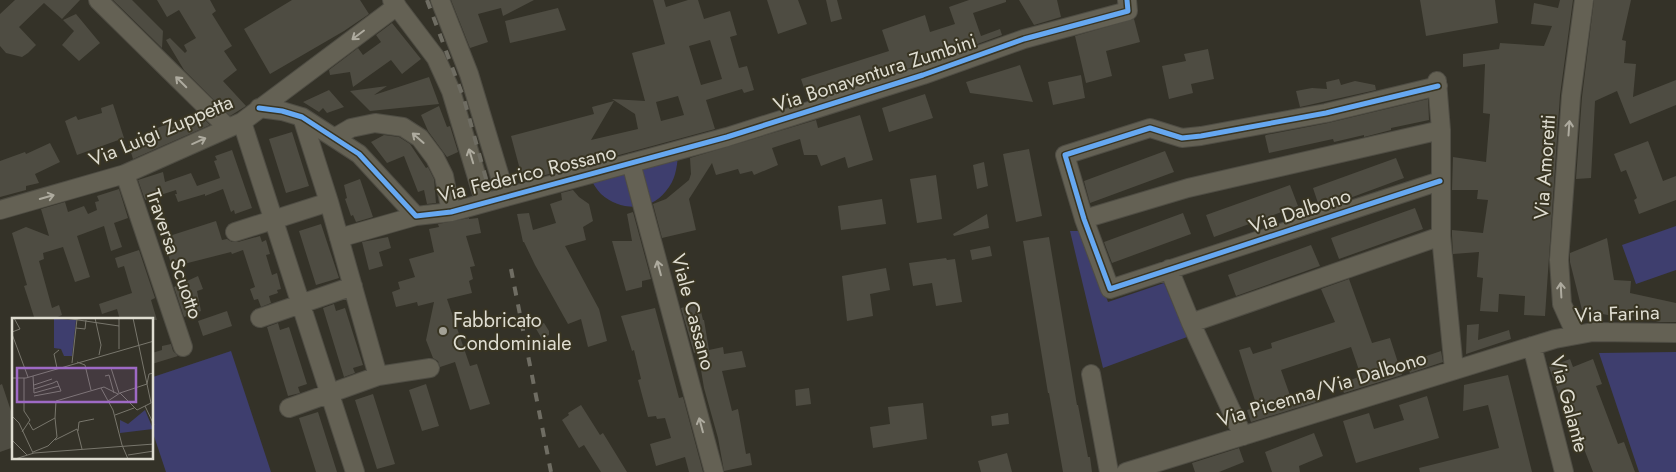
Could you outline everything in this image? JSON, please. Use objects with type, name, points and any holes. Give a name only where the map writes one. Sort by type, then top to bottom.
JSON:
[{"type":"street","points":[[98,0],[235,125],[274,218],[355,472]]},
{"type":"street","points":[[440,0],[469,74],[506,197]]},
{"type":"street","name":"Via Amoretti","points":[[1576,335],[1562,304],[1560,260],[1571,96],[1584,0]]},
{"type":"street","points":[[394,3],[436,58],[451,91],[482,194],[487,202]]},
{"type":"street","name":"Via Luigi Zuppetta","points":[[0,210],[125,174],[235,125],[394,3]]},
{"type":"street","name":"Via Bonaventura Zumbini","points":[[631,163],[728,137],[1128,6]]},
{"type":"street","points":[[1441,130],[1188,188],[1084,220],[1065,155],[1150,128],[1182,138],[1202,136],[1326,113],[1437,83],[1441,130],[1441,236],[1454,370]]},
{"type":"street","name":"Via Federico Rossano","points":[[259,108],[282,111],[302,117],[359,154],[416,216],[451,212],[631,163]]},
{"type":"street","points":[[302,117],[329,202],[378,376]]},
{"type":"street","points":[[334,138],[351,128],[375,123],[403,127],[420,138],[435,158],[444,176],[451,212]]},
{"type":"street","name":"Viale Cassano","points":[[631,163],[714,472]]},
{"type":"street","name":"Traversa Scuotto","points":[[125,174],[183,347]]},
{"type":"street","name":"Via Dalbono","points":[[1084,220],[1110,289],[1440,181]]},
{"type":"street","points":[[235,232],[329,202]]},
{"type":"street","points":[[339,238],[416,216]]},
{"type":"street","points":[[1191,323],[1441,236]]},
{"type":"street","points":[[1169,270],[1243,436]]},
{"type":"street","points":[[260,318],[353,286]]},
{"type":"street","name":"Via Farina","points":[[1532,346],[1555,339],[1593,332],[1676,333]]},
{"type":"street","name":"Via Picenna/Via Dalbono","points":[[1126,472],[1532,346]]},
{"type":"street","name":"Via Galante","points":[[1532,346],[1564,472]]},
{"type":"street","points":[[288,408],[378,376],[430,368]]},
{"type":"street","points":[[1090,374],[1109,472]]},
{"type":"shaded area","points":[[678,155],[672,183],[659,198],[643,206],[626,206],[609,200],[600,192],[590,178]]},
{"type":"shaded area","points":[[1676,226],[1676,270],[1636,284],[1622,245]]},
{"type":"shaded area","points":[[1070,231],[1083,231],[1108,302],[1164,283],[1187,337],[1103,368]]},
{"type":"shaded area","points":[[231,351],[271,472],[166,472],[154,436],[154,377]]},
{"type":"shaded area","points":[[1676,352],[1676,472],[1639,472],[1599,353]]},
{"type":"building","points":[[15,0],[80,0],[62,19],[44,3],[19,27],[36,45],[22,57],[6,53],[0,46],[0,14]]},
{"type":"building","points":[[113,0],[132,0],[163,31],[162,48]]},
{"type":"building","points":[[157,0],[210,0],[216,11],[212,14],[232,46],[224,51],[237,70],[223,81],[246,106],[230,116],[184,70],[166,40],[170,38],[185,53],[187,51],[184,45],[196,38],[179,10],[167,17]]},
{"type":"building","points":[[292,0],[360,0],[369,14],[344,31],[270,74],[244,29]]},
{"type":"building","points":[[451,0],[534,0],[503,16],[501,8],[478,14],[488,42],[470,48]]},
{"type":"building","points":[[653,0],[664,0],[666,7],[688,0],[698,0],[704,19],[730,11],[737,35],[730,37],[739,68],[747,66],[754,90],[744,93],[742,89],[706,100],[715,129],[523,181],[511,136],[594,114],[592,107],[614,101],[591,140],[638,129],[635,114],[612,99],[645,101],[632,53],[665,44]],"holes":[[[710,40],[722,79],[701,85],[689,46]],[[678,96],[684,115],[661,121],[656,102]]]},
{"type":"building","points":[[767,0],[798,0],[807,24],[778,34]]},
{"type":"building","points":[[826,0],[837,0],[842,19],[831,22]]},
{"type":"building","points":[[969,0],[1006,0],[1006,2],[973,13],[981,36],[1000,29],[1002,35],[920,65],[808,100],[801,79],[889,51],[882,30],[925,15],[930,32],[955,24],[949,7]]},
{"type":"building","points":[[1019,0],[1057,0],[1061,17],[1034,25]]},
{"type":"building","points":[[1420,0],[1495,0],[1498,23],[1426,36]]},
{"type":"building","points":[[1560,0],[1573,0],[1560,95],[1545,316],[1524,315],[1525,296],[1499,294],[1498,312],[1480,311],[1483,278],[1477,277],[1479,252],[1453,254],[1452,230],[1483,233],[1488,200],[1477,199],[1478,190],[1452,190],[1453,157],[1486,162],[1490,114],[1483,113],[1485,64],[1463,67],[1463,54],[1499,49],[1500,43],[1544,46],[1552,26],[1531,24],[1534,3],[1558,8]]},
{"type":"building","points":[[1594,0],[1631,0],[1622,40],[1626,41],[1624,63],[1636,64],[1633,97],[1676,80],[1676,105],[1630,124],[1617,91],[1595,101],[1591,178],[1576,179],[1582,97]]},
{"type":"building","points":[[558,8],[566,30],[510,43],[505,21]]},
{"type":"building","points":[[76,14],[100,43],[79,61],[62,45],[74,31],[63,20]]},
{"type":"building","points":[[1134,19],[1140,42],[1106,51],[1112,76],[1086,83],[1075,36]]},
{"type":"building","points":[[392,23],[421,59],[402,74],[391,60],[353,87],[350,72],[330,75],[329,70],[358,48],[363,55],[381,42],[376,35]]},
{"type":"building","points":[[1208,49],[1214,79],[1191,84],[1193,93],[1169,99],[1162,66],[1186,61],[1184,54]]},
{"type":"building","points":[[1020,65],[1033,102],[970,93],[966,82]]},
{"type":"building","points":[[1081,75],[1085,98],[1053,105],[1048,82]]},
{"type":"building","points":[[429,77],[439,104],[370,111],[350,91],[387,86],[374,95]]},
{"type":"building","points":[[1339,79],[1341,85],[1355,81],[1375,85],[1376,90],[1300,107],[1296,91],[1312,88],[1327,89],[1326,82]]},
{"type":"building","points":[[329,90],[344,107],[327,113],[323,108],[319,112],[303,102]]},
{"type":"building","points":[[925,94],[933,118],[889,132],[882,108]]},
{"type":"building","points":[[1428,99],[1429,120],[1391,128],[1391,130],[1364,137],[1364,135],[1334,142],[1333,139],[1269,153],[1266,135],[1328,123]]},
{"type":"building","points":[[113,104],[124,138],[77,155],[65,121],[76,116],[78,120],[102,113],[101,108]]},
{"type":"building","points":[[439,106],[447,127],[450,126],[458,152],[447,157],[428,131],[421,115]]},
{"type":"building","points":[[200,115],[210,125],[133,159],[129,146],[138,142],[153,130],[169,123],[170,128]]},
{"type":"building","points":[[860,115],[873,160],[848,168],[845,157],[821,166],[817,155],[804,155],[800,139],[772,148],[778,165],[754,175],[752,171],[740,174],[738,169],[716,175],[712,163],[689,199],[696,230],[662,238],[653,204],[666,199],[689,180],[691,174],[690,158],[816,120],[818,128]]},
{"type":"building","points":[[292,132],[309,186],[286,193],[269,139]]},
{"type":"building","points":[[384,135],[399,137],[410,144],[426,168],[428,167],[434,179],[436,203],[427,204],[424,190],[418,192],[404,156],[387,163],[371,142]]},
{"type":"building","points":[[1648,141],[1663,181],[1676,176],[1676,200],[1639,214],[1634,200],[1637,198],[1626,170],[1621,172],[1614,154]]},
{"type":"building","points":[[50,143],[60,162],[35,174],[39,183],[26,186],[26,190],[0,197],[0,161],[25,152],[26,154]]},
{"type":"building","points":[[1029,149],[1042,216],[1016,222],[1003,154]]},
{"type":"building","points":[[232,150],[252,208],[235,214],[234,210],[231,212],[223,189],[205,196],[205,194],[178,202],[175,194],[177,194],[176,190],[145,200],[138,180],[163,172],[165,182],[191,173],[197,186],[220,178],[214,161],[217,160],[215,156]]},
{"type":"building","points":[[1165,151],[1174,172],[1090,203],[1084,181]]},
{"type":"building","points":[[1396,158],[1404,178],[1320,209],[1313,188]]},
{"type":"building","points":[[984,162],[988,186],[977,189],[973,165]]},
{"type":"building","points":[[936,175],[942,219],[917,223],[910,179]]},
{"type":"building","points":[[360,179],[373,217],[356,222],[353,215],[351,216],[345,199],[347,198],[344,185]]},
{"type":"building","points":[[1290,185],[1298,206],[1214,237],[1206,215]]},
{"type":"building","points":[[119,189],[128,218],[114,223],[122,247],[111,251],[104,226],[77,236],[90,277],[75,282],[63,247],[43,253],[44,259],[39,261],[52,308],[59,305],[62,315],[55,318],[34,318],[24,286],[27,285],[12,233],[26,227],[49,236],[41,209],[65,202],[68,212],[84,206],[88,214],[97,210],[95,202],[99,201],[97,196]]},
{"type":"building","points":[[573,190],[589,204],[593,221],[583,227],[586,240],[565,246],[599,309],[607,341],[588,347],[581,319],[568,324],[535,265],[523,242],[517,214],[529,213],[533,230],[556,223],[550,204],[562,200],[561,193]]},
{"type":"building","points":[[882,199],[886,224],[841,230],[838,206]]},
{"type":"building","points":[[1415,208],[1423,229],[1339,259],[1331,238]]},
{"type":"building","points":[[633,212],[651,279],[642,281],[642,287],[626,291],[612,241],[632,241],[627,214]]},
{"type":"building","points":[[1183,213],[1191,234],[1112,263],[1104,242]]},
{"type":"building","points":[[987,214],[989,228],[954,236],[953,234]]},
{"type":"building","points":[[478,218],[481,233],[466,236],[475,266],[470,267],[473,279],[469,281],[472,293],[447,299],[470,366],[477,364],[490,404],[470,410],[455,362],[440,367],[438,361],[433,358],[426,340],[434,302],[418,306],[417,302],[396,307],[392,292],[400,289],[398,282],[415,277],[409,259],[434,252],[429,229],[439,227],[438,224]]},
{"type":"building","points":[[216,221],[222,240],[227,239],[232,242],[238,242],[260,236],[262,242],[266,240],[270,254],[266,255],[272,275],[277,273],[281,289],[277,290],[278,293],[269,296],[271,303],[261,307],[258,299],[254,300],[250,289],[255,287],[243,250],[172,267],[163,238]]},
{"type":"building","points":[[321,224],[339,278],[316,285],[299,231]]},
{"type":"building","points":[[388,237],[391,248],[379,252],[383,266],[369,270],[362,242]]},
{"type":"building","points":[[1049,237],[1077,405],[1092,472],[1063,472],[1048,393],[1023,241]]},
{"type":"building","points":[[1607,238],[1614,280],[1631,281],[1630,293],[1676,303],[1676,322],[1660,322],[1614,312],[1613,316],[1582,310],[1570,262],[1570,253]]},
{"type":"building","points":[[1311,245],[1320,266],[1236,296],[1228,275]]},
{"type":"building","points":[[990,246],[992,256],[972,260],[970,250]]},
{"type":"building","points":[[139,250],[155,298],[151,300],[157,320],[154,320],[154,318],[119,318],[117,309],[102,314],[99,304],[132,293],[124,266],[118,268],[115,258]]},
{"type":"building","points":[[946,258],[947,260],[955,259],[962,302],[936,306],[932,283],[913,286],[909,263]]},
{"type":"building","points":[[886,268],[890,290],[870,294],[873,316],[847,321],[842,276]]},
{"type":"building","points":[[198,276],[203,289],[197,291],[201,311],[184,317],[174,287]]},
{"type":"building","points":[[1349,279],[1372,343],[1390,338],[1402,375],[1344,393],[1340,384],[1361,376],[1351,347],[1281,370],[1292,401],[1313,394],[1316,402],[1251,422],[1247,410],[1257,407],[1239,350],[1250,347],[1253,354],[1272,348],[1271,343],[1335,322],[1321,289]]},
{"type":"building","points":[[699,303],[709,350],[723,347],[724,354],[742,351],[746,367],[722,371],[732,411],[738,409],[746,454],[750,453],[752,465],[724,471],[718,438],[704,388],[698,352],[694,353],[681,308]]},
{"type":"building","points":[[334,304],[336,311],[345,308],[363,365],[353,368],[355,373],[344,377],[323,308]]},
{"type":"building","points":[[655,308],[679,398],[683,397],[703,472],[689,472],[685,457],[656,466],[650,444],[671,438],[665,418],[648,417],[638,380],[641,379],[634,350],[632,351],[621,316]]},
{"type":"building","points":[[227,311],[232,326],[203,336],[198,321]]},
{"type":"building","points":[[278,323],[280,330],[289,327],[307,384],[298,387],[300,393],[288,396],[267,327]]},
{"type":"building","points":[[544,323],[549,331],[549,335],[542,339],[535,327]]},
{"type":"building","points":[[1479,324],[1478,340],[1509,330],[1511,339],[1466,354],[1467,325]]},
{"type":"building","points":[[171,344],[173,351],[178,356],[154,363],[154,352],[162,350],[162,346]]},
{"type":"building","points":[[1441,351],[1443,362],[1410,373],[1406,363]]},
{"type":"building","points":[[1570,359],[1573,367],[1593,359],[1602,384],[1596,386],[1618,444],[1624,442],[1635,472],[1593,472],[1565,400],[1561,400],[1549,367]]},
{"type":"building","points":[[1508,375],[1532,472],[1420,472],[1419,468],[1499,448],[1488,405],[1463,411],[1464,385]]},
{"type":"building","points":[[2,384],[12,414],[12,448],[0,452],[0,385]]},
{"type":"building","points":[[426,384],[439,426],[422,431],[409,390]]},
{"type":"building","points":[[809,388],[811,404],[796,406],[795,390]]},
{"type":"building","points":[[373,394],[395,464],[377,469],[355,400]]},
{"type":"building","points":[[1427,396],[1439,438],[1356,463],[1343,421],[1369,413],[1374,429],[1404,420],[1399,405]]},
{"type":"building","points":[[923,403],[927,439],[873,448],[870,427],[890,424],[888,407]]},
{"type":"building","points":[[581,405],[600,435],[603,433],[627,472],[601,472],[584,445],[579,448],[562,420],[569,415],[568,413]]},
{"type":"building","points":[[318,412],[337,472],[316,472],[299,418]]},
{"type":"building","points":[[1008,413],[1009,424],[992,426],[991,416]]},
{"type":"building","points":[[1314,433],[1323,456],[1299,466],[1300,472],[1272,472],[1265,452]]},
{"type":"building","points":[[1239,448],[1244,462],[1219,472],[1195,472],[1192,463]]},
{"type":"building","points":[[1007,453],[1012,472],[981,472],[978,461]]},
{"type":"railway","points":[[427,0],[464,99],[488,186]]},
{"type":"railway","points":[[511,269],[551,472]]},
{"type":"cycle path","points":[[259,108],[282,111],[302,117],[359,154],[416,216],[451,212],[727,137],[923,75],[1024,39],[1128,11],[1127,0]]},
{"type":"cycle path","points":[[1438,86],[1326,113],[1201,136],[1182,138],[1150,128],[1065,155],[1084,219],[1110,289],[1440,181]]},
{"type":"place","name":"Fabbricato Condominiale","points":[[443,331]]}]
